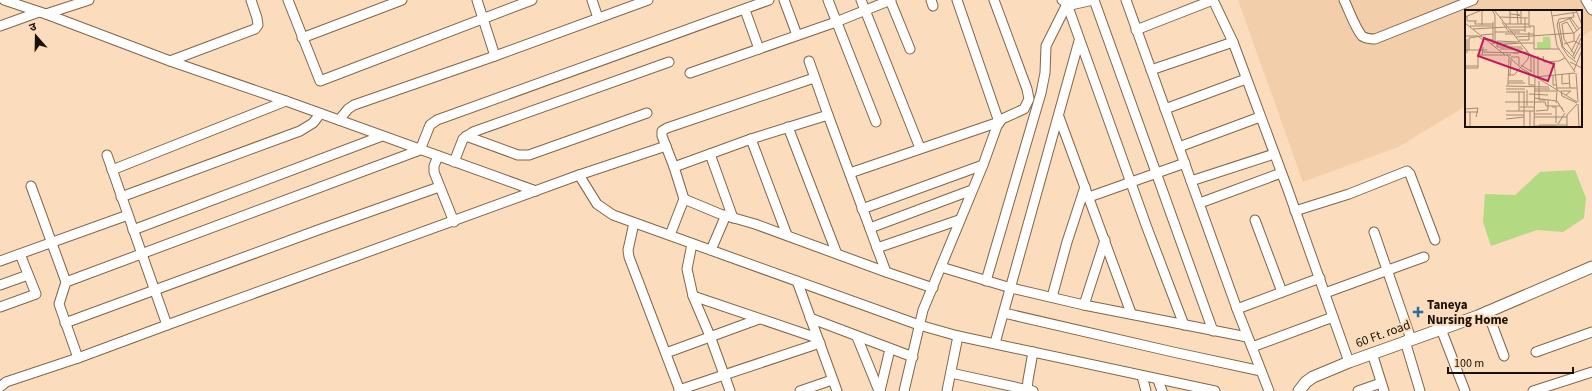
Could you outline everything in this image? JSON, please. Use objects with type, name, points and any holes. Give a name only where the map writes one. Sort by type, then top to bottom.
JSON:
[{"type":"street","points":[[4,0],[17,2],[42,13],[170,61],[536,191]]},
{"type":"street","points":[[0,26],[89,0]]},
{"type":"street","points":[[170,61],[255,29],[258,25],[251,0]]},
{"type":"street","points":[[288,0],[320,82],[532,0]]},
{"type":"street","points":[[302,38],[402,0]]},
{"type":"street","points":[[477,0],[495,56]]},
{"type":"street","points":[[592,0],[598,18]]},
{"type":"street","points":[[339,120],[348,108],[354,105],[495,56],[648,0]]},
{"type":"street","points":[[66,282],[420,150],[430,125],[437,120],[745,10],[769,0]]},
{"type":"street","points":[[784,0],[797,35]]},
{"type":"street","points":[[828,0],[876,122]]},
{"type":"street","points":[[861,0],[920,148]]},
{"type":"street","points":[[690,73],[836,22],[890,0],[910,49]]},
{"type":"street","points":[[904,391],[913,357],[919,325],[959,220],[983,165],[999,122],[957,0]]},
{"type":"street","points":[[850,173],[999,122],[1024,109],[1029,96],[994,0]]},
{"type":"street","points":[[1065,2],[1074,5],[1094,0],[1214,331]]},
{"type":"street","points":[[1126,0],[1247,337],[1269,391]]},
{"type":"street","points":[[1136,30],[1213,0],[1233,42],[1320,278],[1349,362]]},
{"type":"street","points":[[1344,0],[1363,36],[1368,39],[1375,39],[1473,0]]},
{"type":"street","points":[[1586,0],[1592,10]]},
{"type":"street","points":[[1065,2],[1130,182],[1184,325]]},
{"type":"street","points":[[986,281],[1041,93],[1045,73],[1046,46],[1065,2]]},
{"type":"street","points":[[745,10],[759,49]]},
{"type":"street","points":[[996,343],[1079,41]]},
{"type":"street","points":[[1151,70],[1233,42]]},
{"type":"street","points":[[808,61],[886,272]]},
{"type":"street","points":[[454,162],[463,139],[473,132],[669,62]]},
{"type":"street","points":[[670,235],[684,198],[662,133],[664,129],[814,78]]},
{"type":"street","points":[[1165,109],[1246,80]]},
{"type":"street","points":[[112,170],[286,101]]},
{"type":"street","points":[[466,136],[518,155],[529,155],[647,113]]},
{"type":"street","points":[[122,197],[300,131],[313,123],[320,114]]},
{"type":"street","points":[[674,167],[751,139],[828,115]]},
{"type":"street","points":[[1059,117],[1131,313]]},
{"type":"street","points":[[1179,147],[1260,117]]},
{"type":"street","points":[[788,127],[837,254]]},
{"type":"street","points":[[133,230],[382,136]]},
{"type":"street","points":[[751,139],[787,235]]},
{"type":"street","points":[[0,388],[6,382],[78,358],[167,324],[454,222],[579,175],[666,146]]},
{"type":"street","points":[[710,154],[729,216],[711,250]]},
{"type":"street","points":[[1191,182],[1274,154]]},
{"type":"street","points":[[107,155],[167,324]]},
{"type":"street","points":[[438,156],[433,169],[439,188],[454,222]]},
{"type":"street","points":[[1089,197],[1185,163]]},
{"type":"street","points":[[862,209],[983,165]]},
{"type":"street","points":[[1295,211],[1352,192],[1407,171],[1410,174],[1435,240]]},
{"type":"street","points":[[1200,203],[1281,173]]},
{"type":"street","points":[[579,175],[594,200],[602,208],[613,215],[919,325],[958,336],[1215,391]]},
{"type":"street","points":[[31,186],[66,282],[59,304],[78,358]]},
{"type":"street","points":[[1052,297],[1066,242],[1085,187]]},
{"type":"street","points":[[65,323],[310,232],[439,188]]},
{"type":"street","points":[[870,228],[972,190]]},
{"type":"street","points":[[684,198],[729,216],[787,235],[933,288]]},
{"type":"street","points":[[0,261],[128,215]]},
{"type":"street","points":[[877,248],[959,220]]},
{"type":"street","points":[[1255,220],[1282,292]]},
{"type":"street","points":[[634,223],[628,250],[629,257],[679,390],[818,340]]},
{"type":"street","points":[[1374,232],[1388,270],[1408,340],[1420,391]]},
{"type":"street","points":[[1084,305],[1105,240]]},
{"type":"street","points":[[692,244],[687,269],[693,296],[710,336],[730,391]]},
{"type":"street","points":[[0,308],[36,294],[20,254]]},
{"type":"street","points":[[1325,293],[1424,257]]},
{"type":"street","points":[[941,267],[1010,288],[1084,305],[1131,313],[1247,337]]},
{"type":"street","name":"60 Ft. road","points":[[1299,391],[1306,382],[1313,377],[1372,353],[1487,312],[1592,267]]},
{"type":"street","points":[[0,285],[28,275]]},
{"type":"street","points":[[1237,309],[1320,278]]},
{"type":"street","points":[[797,281],[837,391]]},
{"type":"street","points":[[693,296],[818,340]]},
{"type":"street","points":[[1487,312],[1504,356]]},
{"type":"street","points":[[1004,313],[1261,371]]},
{"type":"street","points":[[1252,347],[1333,317]]},
{"type":"street","points":[[810,318],[913,357]]},
{"type":"street","points":[[666,353],[759,319]]},
{"type":"street","points":[[1441,329],[1465,391]]},
{"type":"street","points":[[1536,352],[1592,332]]},
{"type":"street","points":[[948,391],[958,336]]},
{"type":"street","points":[[857,337],[880,391]]},
{"type":"street","points":[[880,391],[890,349]]},
{"type":"street","points":[[951,373],[1029,391],[1033,352]]},
{"type":"street","points":[[1358,391],[1383,387],[1372,353]]},
{"type":"street","points":[[1533,391],[1592,372]]},
{"type":"street","points":[[1142,376],[1146,391]]},
{"type":"street","points":[[800,391],[832,380]]},
{"type":"street","points":[[1158,380],[1162,391]]},
{"type":"shaded area","points":[[1238,0],[1592,0],[1592,30],[1582,36],[1582,10],[1465,10],[1465,107],[1398,147],[1303,182]]},
{"type":"green space","points":[[1575,170],[1586,198],[1584,218],[1563,232],[1537,230],[1491,246],[1483,222],[1485,194],[1515,195],[1540,172]]},
{"type":"place","name":"Taneya Nursing Home","points":[[1418,312]]}]
